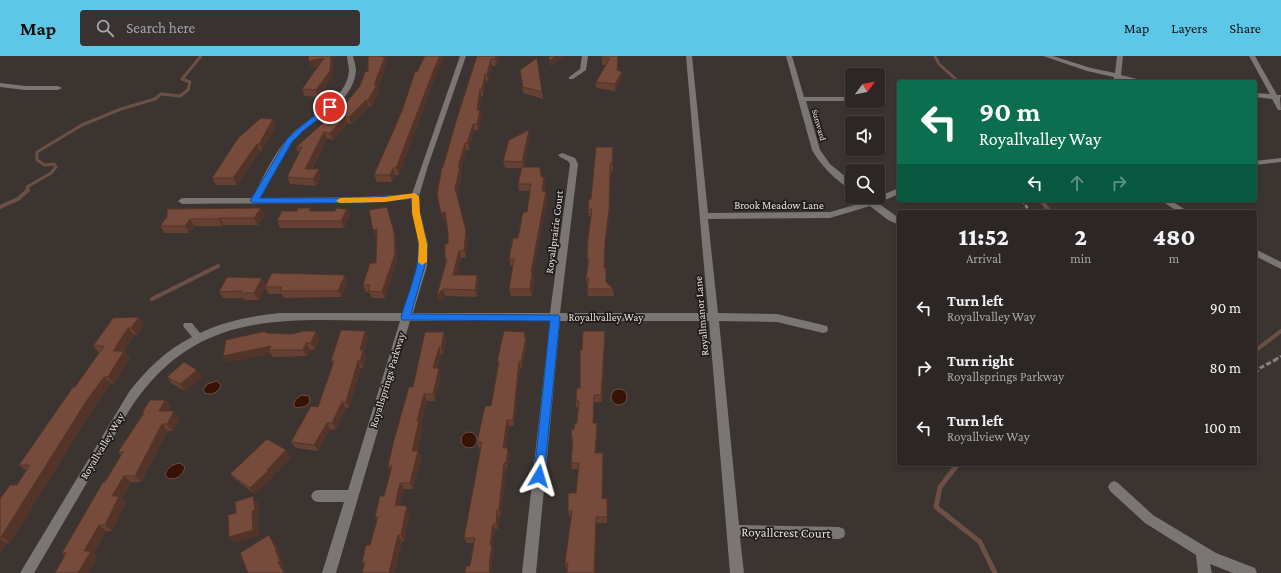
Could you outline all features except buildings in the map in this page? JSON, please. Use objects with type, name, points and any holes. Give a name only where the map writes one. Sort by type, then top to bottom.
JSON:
[{"type":"street","points":[[254,201],[289,140],[326,110],[343,92],[352,72],[350,56]]},
{"type":"street","name":"Royallsprings Parkway","points":[[329,573],[423,258],[423,244],[416,213],[415,196],[424,166],[463,56]]},
{"type":"street","points":[[571,78],[583,70],[585,56]]},
{"type":"street","name":"Royallmanor Lane","points":[[689,56],[737,573]]},
{"type":"street","name":"Sunward","points":[[788,56],[816,150],[820,158],[845,180]]},
{"type":"street","points":[[1046,56],[1117,79],[1120,56]]},
{"type":"street","points":[[1252,56],[1278,97],[1281,108]]},
{"type":"street","points":[[0,85],[25,88],[58,88]]},
{"type":"street","points":[[1257,95],[1278,97]]},
{"type":"street","points":[[801,99],[845,99]]},
{"type":"street","name":"Royallprairie Court","points":[[555,317],[574,164],[572,160],[562,155]]},
{"type":"street","points":[[1257,163],[1281,160]]},
{"type":"street","name":"Brook Meadow Lane","points":[[885,195],[897,192]]},
{"type":"street","points":[[182,201],[363,200],[415,196]]},
{"type":"street","points":[[1168,202],[1182,210]]},
{"type":"street","name":"Brook Meadow Lane","points":[[703,216],[830,215],[844,213],[861,204]]},
{"type":"street","points":[[873,204],[897,221]]},
{"type":"street","points":[[1257,253],[1281,266]]},
{"type":"street","name":"Royallvalley Way","points":[[27,573],[135,393],[148,376],[161,363],[213,331],[263,318],[405,317],[777,318],[823,329]]},
{"type":"street","points":[[529,573],[555,317]]},
{"type":"street","points":[[188,326],[199,339]]},
{"type":"street","points":[[1114,487],[1149,519],[1212,558],[1250,573]]},
{"type":"street","points":[[317,496],[352,496]]},
{"type":"street","name":"Royallcrest Court","points":[[733,531],[839,533]]},
{"type":"street","points":[[1202,552],[1205,573]]},
{"type":"path","points":[[1257,371],[1260,367],[1271,363],[1281,356]]},
{"type":"shaded area","points":[[217,381],[221,385],[217,391],[213,394],[205,393],[203,390],[207,384]]},
{"type":"shaded area","points":[[619,389],[626,394],[627,397],[622,404],[619,405],[612,400],[611,397],[616,390]]},
{"type":"shaded area","points":[[302,395],[309,396],[310,402],[306,406],[297,408],[294,406],[294,402]]},
{"type":"shaded area","points":[[466,432],[472,432],[477,437],[475,446],[472,448],[466,448],[461,443],[461,437]]},
{"type":"shaded area","points":[[180,463],[185,467],[181,475],[173,479],[167,478],[165,474],[168,469],[173,465]]},
{"type":"waterway","points":[[28,190],[27,187],[51,173],[56,167],[54,164],[45,165],[37,160],[37,152],[82,125],[121,109],[155,99],[161,94],[180,96],[188,90],[190,82],[182,79],[201,56]]},
{"type":"waterway","points":[[935,56],[939,64],[957,80]]},
{"type":"waterway","points":[[0,207],[18,199],[28,190]]},
{"type":"waterway","points":[[1042,202],[1048,210]]},
{"type":"waterway","points":[[152,299],[218,266]]},
{"type":"waterway","points":[[1257,349],[1281,331]]},
{"type":"waterway","points":[[956,466],[940,487],[936,507],[980,542],[995,573]]},
{"type":"slow traffic","points":[[340,201],[415,196],[416,213],[424,250],[422,262]]},
{"type":"route","points":[[330,107],[289,140],[254,201],[363,200],[415,196],[416,213],[424,250],[422,266],[405,317],[555,317],[551,371],[539,476]]}]
